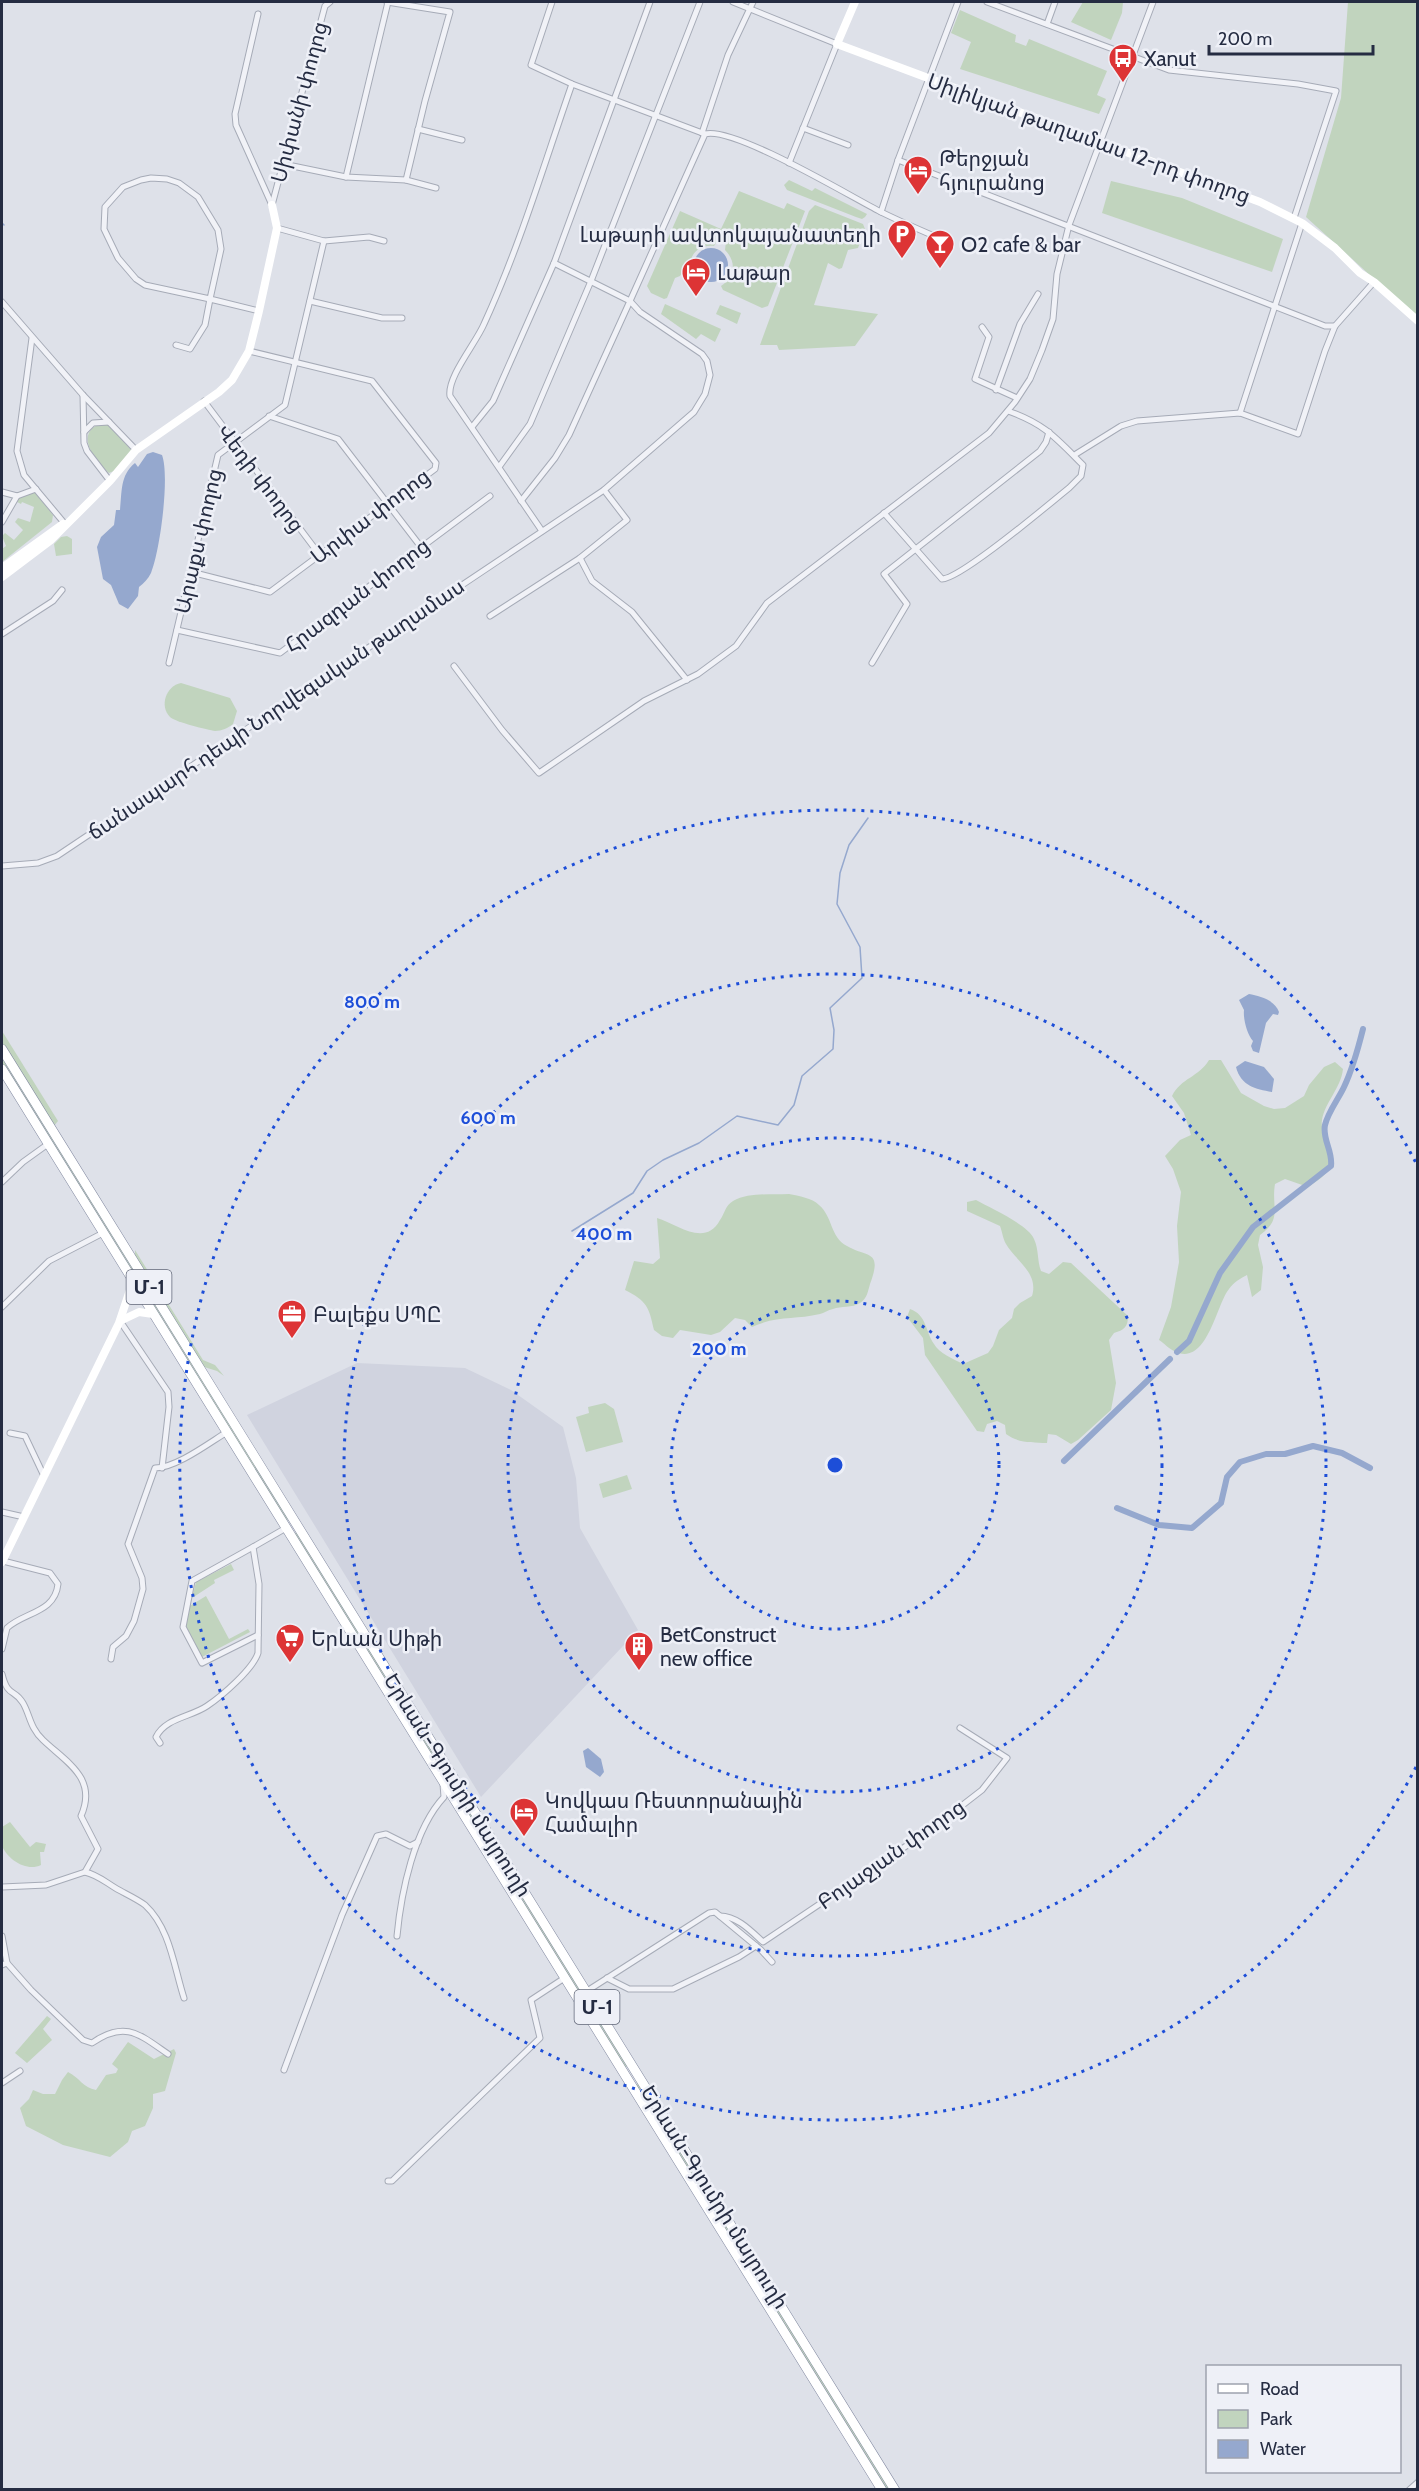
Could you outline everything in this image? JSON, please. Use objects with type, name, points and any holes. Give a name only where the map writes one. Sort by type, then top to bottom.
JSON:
[{"type":"highway","name":"Երևան-Գյումրի մայրուղի","points":[[2,1049],[895,2490]]},
{"type":"highway","name":"Երևան-Գյումրի մայրուղի","points":[[2,1069],[882,2490]]},
{"type":"highway","points":[[287,1529],[297,1525]]},
{"type":"highway","points":[[626,2076],[636,2069]]},
{"type":"street","name":"Սիփանի փողոց","points":[[273,205],[325,6],[330,2]]},
{"type":"street","points":[[346,177],[388,2],[450,12],[406,180]]},
{"type":"street","points":[[552,2],[531,65],[572,84],[703,133],[725,134],[789,163],[882,212],[941,239]]},
{"type":"street","points":[[472,427],[493,401],[554,263],[650,2]]},
{"type":"street","points":[[499,467],[530,424],[591,281],[700,2]]},
{"type":"street","name":"Սիլիկյան թաղամաս 12-րդ փողոց","points":[[733,2],[929,79],[1260,202],[1302,223],[1335,248],[1360,273],[1374,282],[1418,321]]},
{"type":"street","points":[[521,501],[555,458],[569,435],[703,133],[728,55],[753,2]]},
{"type":"street","points":[[789,163],[855,2]]},
{"type":"street","points":[[882,212],[898,160],[958,2]]},
{"type":"street","points":[[987,2],[1169,70],[1298,84],[1336,91],[1294,218]]},
{"type":"street","points":[[1047,24],[1056,2]]},
{"type":"street","points":[[454,666],[502,730],[539,773],[644,700],[687,680],[736,646],[767,603],[989,433],[1008,411],[1030,379],[1053,319],[1057,274],[1069,225],[1153,2]]},
{"type":"street","points":[[2,577],[51,540],[111,481],[136,450],[219,392],[231,380],[249,351],[277,228],[273,205],[236,125],[235,114],[258,14]]},
{"type":"street","points":[[542,531],[450,396],[449,389],[476,341],[496,298],[572,84]]},
{"type":"street","points":[[803,128],[848,145]]},
{"type":"street","points":[[418,129],[462,140]]},
{"type":"street","points":[[898,160],[1324,326],[1335,326]]},
{"type":"street","points":[[283,164],[346,177],[406,180],[436,188]]},
{"type":"street","points":[[176,345],[190,349],[205,325],[210,300],[221,249],[220,238],[213,219],[198,197],[185,186],[167,179],[141,180],[123,187],[105,207],[103,220],[106,237],[123,266],[145,285],[210,300],[259,311]]},
{"type":"street","points":[[1240,413],[1302,223]]},
{"type":"street","points":[[277,228],[324,241],[369,237],[384,241]]},
{"type":"street","name":"Արաքս փողոց","points":[[169,663],[218,455],[285,405],[324,241]]},
{"type":"street","name":"ճանապարհ դեպի Նորվեգական թաղամաս","points":[[2,866],[38,863],[57,856],[604,490],[694,412],[705,394],[710,375],[707,361],[702,354],[640,312],[630,301],[554,263]]},
{"type":"street","points":[[1076,454],[1121,426],[1137,421],[1240,413],[1298,434],[1335,326],[1374,282]]},
{"type":"street","points":[[996,390],[1020,324],[1038,294]]},
{"type":"street","points":[[310,301],[382,318],[402,318]]},
{"type":"street","points":[[2,302],[83,395],[136,450]]},
{"type":"street","points":[[982,327],[989,337],[975,379],[1017,399]]},
{"type":"street","points":[[32,338],[17,451],[24,475],[67,523]]},
{"type":"street","name":"Արփա փողոց","points":[[191,572],[270,592],[435,469],[436,464],[372,381],[249,351]]},
{"type":"street","points":[[83,395],[83,437],[87,451],[111,481]]},
{"type":"street","name":"Վեդի փողոց","points":[[204,401],[319,554]]},
{"type":"street","points":[[884,513],[942,579],[946,579],[970,564],[1069,488],[1081,476],[1083,465],[1049,432],[1032,420],[1008,411]]},
{"type":"street","points":[[269,416],[338,439],[421,547]]},
{"type":"street","points":[[84,432],[93,423],[109,422]]},
{"type":"street","points":[[872,663],[907,604],[884,574],[1040,451],[1047,442],[1049,432]]},
{"type":"street","points":[[2,492],[17,496],[36,489]]},
{"type":"street","points":[[490,616],[580,558],[627,520],[604,490]]},
{"type":"street","points":[[2,522],[17,496]]},
{"type":"street","name":"Հրազդան փողոց","points":[[177,630],[280,653],[490,496]]},
{"type":"street","points":[[2,568],[67,523]]},
{"type":"street","points":[[580,558],[592,581],[632,612],[687,680]]},
{"type":"street","points":[[2,634],[52,601],[62,590]]},
{"type":"street","points":[[2,1182],[23,1162],[48,1144]]},
{"type":"street","points":[[2,1307],[49,1261],[103,1233]]},
{"type":"street","points":[[2,1649],[7,1628],[46,1606],[56,1593],[58,1584],[50,1573],[2,1562],[120,1321],[133,1281]]},
{"type":"street","points":[[120,1321],[139,1312],[153,1314]]},
{"type":"street","points":[[120,1321],[168,1392],[169,1407],[162,1468]]},
{"type":"street","points":[[111,1659],[113,1647],[126,1636],[140,1605],[142,1578],[128,1544],[155,1468],[162,1468],[227,1432]]},
{"type":"street","points":[[10,1433],[25,1436],[44,1476]]},
{"type":"street","points":[[2,1512],[24,1517]]},
{"type":"street","points":[[258,1635],[202,1663],[183,1627],[192,1581],[287,1529]]},
{"type":"street","points":[[160,1743],[156,1737],[165,1726],[207,1706],[255,1663],[258,1653],[259,1584],[253,1547]]},
{"type":"street","points":[[2,1674],[5,1687],[23,1702],[27,1718],[42,1740],[72,1764],[84,1783],[86,1804],[81,1816],[98,1849],[85,1872]]},
{"type":"street","name":"Բոյաջյան փողոց","points":[[720,1916],[736,1920],[763,1942],[933,1828],[982,1790],[1006,1758],[960,1728]]},
{"type":"street","points":[[398,1936],[400,1906],[418,1842],[435,1807],[444,1797],[443,1780]]},
{"type":"street","points":[[284,2070],[342,1915],[376,1836],[386,1834],[410,1846],[418,1842]]},
{"type":"street","points":[[2,1887],[46,1885],[85,1872],[99,1875],[110,1885],[143,1904],[153,1913],[170,1947],[184,1998]]},
{"type":"street","points":[[586,1991],[709,1913],[715,1912],[772,1962]]},
{"type":"street","points":[[2,1936],[4,1964],[83,2040],[92,2043],[114,2030],[131,2031],[168,2054]]},
{"type":"street","points":[[607,1978],[629,1989],[673,1989],[756,1946]]},
{"type":"street","points":[[388,2181],[392,2181],[540,2038],[531,2000],[566,1977]]},
{"type":"street","points":[[2,2083],[20,2072]]},
{"type":"street","points":[[1409,2490],[1418,2482]]},
{"type":"shaded area","points":[[357,1363],[465,1368],[511,1390],[563,1427],[576,1478],[580,1528],[638,1630],[481,1797],[247,1415]]},
{"type":"green space","points":[[1083,2],[1123,2],[1122,13],[1111,40],[1071,22]]},
{"type":"green space","points":[[1348,2],[1417,2],[1417,318],[1306,217],[1341,98]]},
{"type":"green space","points":[[960,10],[1016,35],[1015,42],[1026,46],[1029,39],[1107,71],[1097,95],[1106,99],[1099,114],[960,69],[971,42],[951,33]]},
{"type":"green space","points":[[789,180],[812,191],[815,188],[867,214],[862,219],[787,190],[784,185]]},
{"type":"green space","points":[[1111,181],[1182,198],[1283,239],[1272,272],[1102,213]]},
{"type":"green space","points":[[739,191],[784,209],[787,203],[805,211],[768,306],[762,308],[723,290],[721,286],[732,274],[733,264],[725,250],[726,241],[722,238],[714,246],[699,249],[693,255],[690,270],[684,270],[680,276],[675,278],[667,298],[664,299],[651,293],[647,286],[680,211],[721,229]]},
{"type":"green space","points":[[815,205],[863,224],[865,229],[858,248],[848,250],[842,268],[839,269],[828,263],[814,305],[878,314],[855,346],[779,350],[777,345],[760,345],[809,211]]},
{"type":"green space","points":[[665,304],[721,329],[715,342],[701,334],[696,339],[661,314]]},
{"type":"green space","points":[[720,305],[741,313],[737,324],[716,314]]},
{"type":"green space","points":[[100,424],[109,425],[130,447],[131,451],[114,471],[109,473],[93,455],[88,441],[88,434],[92,428]]},
{"type":"green space","points":[[35,492],[53,515],[52,522],[2,562],[2,549],[6,546],[2,536],[5,533],[14,540],[23,530],[15,522],[18,518],[30,522],[34,507],[17,502],[19,497]]},
{"type":"green space","points":[[67,536],[72,539],[72,554],[56,556],[54,544],[61,537]]},
{"type":"green space","points":[[181,683],[230,698],[237,711],[233,724],[215,731],[170,717],[165,707],[166,697],[171,688]]},
{"type":"green space","points":[[2,1031],[58,1121],[54,1126],[2,1045]]},
{"type":"green space","points":[[2,1056],[288,1518],[287,1521],[284,1520],[2,1063]]},
{"type":"green space","points":[[1209,1060],[1221,1060],[1241,1093],[1274,1109],[1285,1108],[1304,1096],[1309,1085],[1324,1067],[1335,1062],[1343,1069],[1322,1120],[1329,1159],[1328,1170],[1308,1187],[1285,1179],[1275,1184],[1274,1218],[1260,1235],[1258,1245],[1263,1267],[1261,1290],[1252,1297],[1247,1275],[1235,1282],[1224,1297],[1202,1343],[1195,1351],[1185,1354],[1172,1350],[1159,1340],[1171,1307],[1179,1262],[1177,1226],[1181,1192],[1173,1169],[1165,1156],[1180,1140],[1191,1135],[1184,1113],[1172,1096],[1180,1085],[1205,1066]]},
{"type":"green space","points":[[789,1194],[816,1203],[824,1210],[841,1242],[871,1256],[874,1260],[874,1273],[867,1295],[862,1301],[854,1306],[836,1308],[811,1316],[778,1319],[752,1327],[745,1320],[735,1318],[720,1332],[711,1335],[680,1330],[673,1338],[662,1336],[654,1330],[643,1301],[625,1290],[634,1261],[653,1264],[660,1258],[657,1218],[690,1232],[707,1232],[714,1228],[730,1203],[739,1198],[753,1195]]},
{"type":"green space","points":[[976,1200],[1017,1223],[1031,1234],[1036,1243],[1041,1271],[1049,1274],[1063,1262],[1071,1263],[1128,1316],[1125,1328],[1114,1333],[1109,1340],[1116,1383],[1111,1410],[1071,1444],[1056,1435],[1048,1434],[1047,1443],[1016,1439],[1006,1434],[1005,1425],[997,1421],[987,1424],[984,1432],[977,1431],[925,1355],[923,1338],[907,1317],[910,1309],[920,1315],[936,1347],[963,1364],[988,1353],[999,1330],[1012,1318],[1014,1309],[1032,1296],[1033,1288],[1029,1274],[1006,1244],[1000,1226],[967,1211],[967,1202]]},
{"type":"green space","points":[[135,1250],[203,1360],[215,1365],[224,1376],[201,1366],[135,1258]]},
{"type":"green space","points":[[605,1403],[614,1409],[623,1442],[586,1452],[576,1417],[589,1413],[588,1407]]},
{"type":"green space","points":[[627,1475],[632,1489],[603,1498],[599,1484]]},
{"type":"green space","points":[[297,1532],[629,2066],[625,2067],[293,1534]]},
{"type":"green space","points":[[231,1564],[234,1570],[214,1580],[215,1583],[192,1598],[196,1582]]},
{"type":"green space","points":[[206,1596],[229,1639],[248,1629],[250,1632],[202,1657],[185,1624],[188,1607]]},
{"type":"green space","points":[[10,1822],[30,1847],[36,1842],[46,1844],[44,1852],[40,1852],[41,1865],[24,1866],[13,1860],[5,1851],[1,1842],[2,1827]]},
{"type":"green space","points":[[47,2016],[51,2019],[43,2029],[52,2040],[27,2063],[15,2053]]},
{"type":"green space","points":[[128,2042],[154,2059],[174,2049],[176,2053],[165,2091],[153,2094],[153,2108],[145,2126],[132,2131],[128,2142],[110,2157],[63,2145],[26,2126],[20,2108],[29,2099],[33,2090],[43,2094],[55,2094],[68,2072],[88,2087],[96,2090],[106,2075],[116,2073],[118,2069],[112,2064]]},
{"type":"green space","points":[[640,2083],[891,2489],[887,2489],[636,2085]]},
{"type":"water","points":[[711,248],[723,253],[728,265],[723,277],[711,282],[699,277],[694,265],[699,253]]},
{"type":"water","points":[[153,452],[162,455],[164,465],[161,532],[151,573],[139,587],[138,596],[128,609],[119,604],[111,585],[103,579],[97,547],[101,537],[114,525],[116,510],[120,510],[124,478],[135,463],[138,467],[147,454]]},
{"type":"water","points":[[1249,994],[1271,1002],[1279,1012],[1278,1015],[1273,1014],[1266,1023],[1259,1053],[1253,1051],[1251,1046],[1253,1041],[1247,1030],[1244,1010],[1239,1000]]},
{"type":"water","points":[[1245,1061],[1264,1067],[1274,1079],[1272,1092],[1254,1088],[1241,1078],[1236,1067]]},
{"type":"water","points":[[588,1748],[601,1759],[604,1772],[600,1777],[586,1767],[583,1751]]},
{"type":"waterway","points":[[572,1231],[633,1193],[647,1171],[663,1160],[699,1143],[737,1116],[778,1125],[794,1105],[802,1076],[833,1049],[834,1030],[830,1008],[862,978],[860,947],[837,904],[840,873],[849,845],[868,818]]},
{"type":"waterway","points":[[1177,1352],[1189,1341],[1220,1273],[1253,1227],[1331,1166],[1325,1125],[1350,1073],[1363,1029]]},
{"type":"waterway","points":[[1064,1461],[1170,1359]]},
{"type":"waterway","points":[[1117,1508],[1159,1525],[1192,1528],[1221,1503],[1227,1477],[1240,1462],[1266,1454],[1285,1454],[1313,1446],[1342,1453],[1370,1468]]},
{"type":"place","name":"Xanut","points":[[1123,84]]},
{"type":"place","name":"Թերջյան հյուրանոց","points":[[918,196]]},
{"type":"place","name":"Լաթարի ավտոկայանատեղի","points":[[902,260]]},
{"type":"place","name":"O2 cafe & bar","points":[[940,270]]},
{"type":"place","name":"Լաթար","points":[[696,298]]},
{"type":"place","name":"Բալեքս ՍՊԸ","points":[[292,1340]]},
{"type":"place","name":"Երևան Սիթի","points":[[290,1664]]},
{"type":"place","name":"BetConstruct new office","points":[[639,1672]]},
{"type":"place","name":"Կովկաս Ռեստորանային Համալիր","points":[[524,1838]]}]
